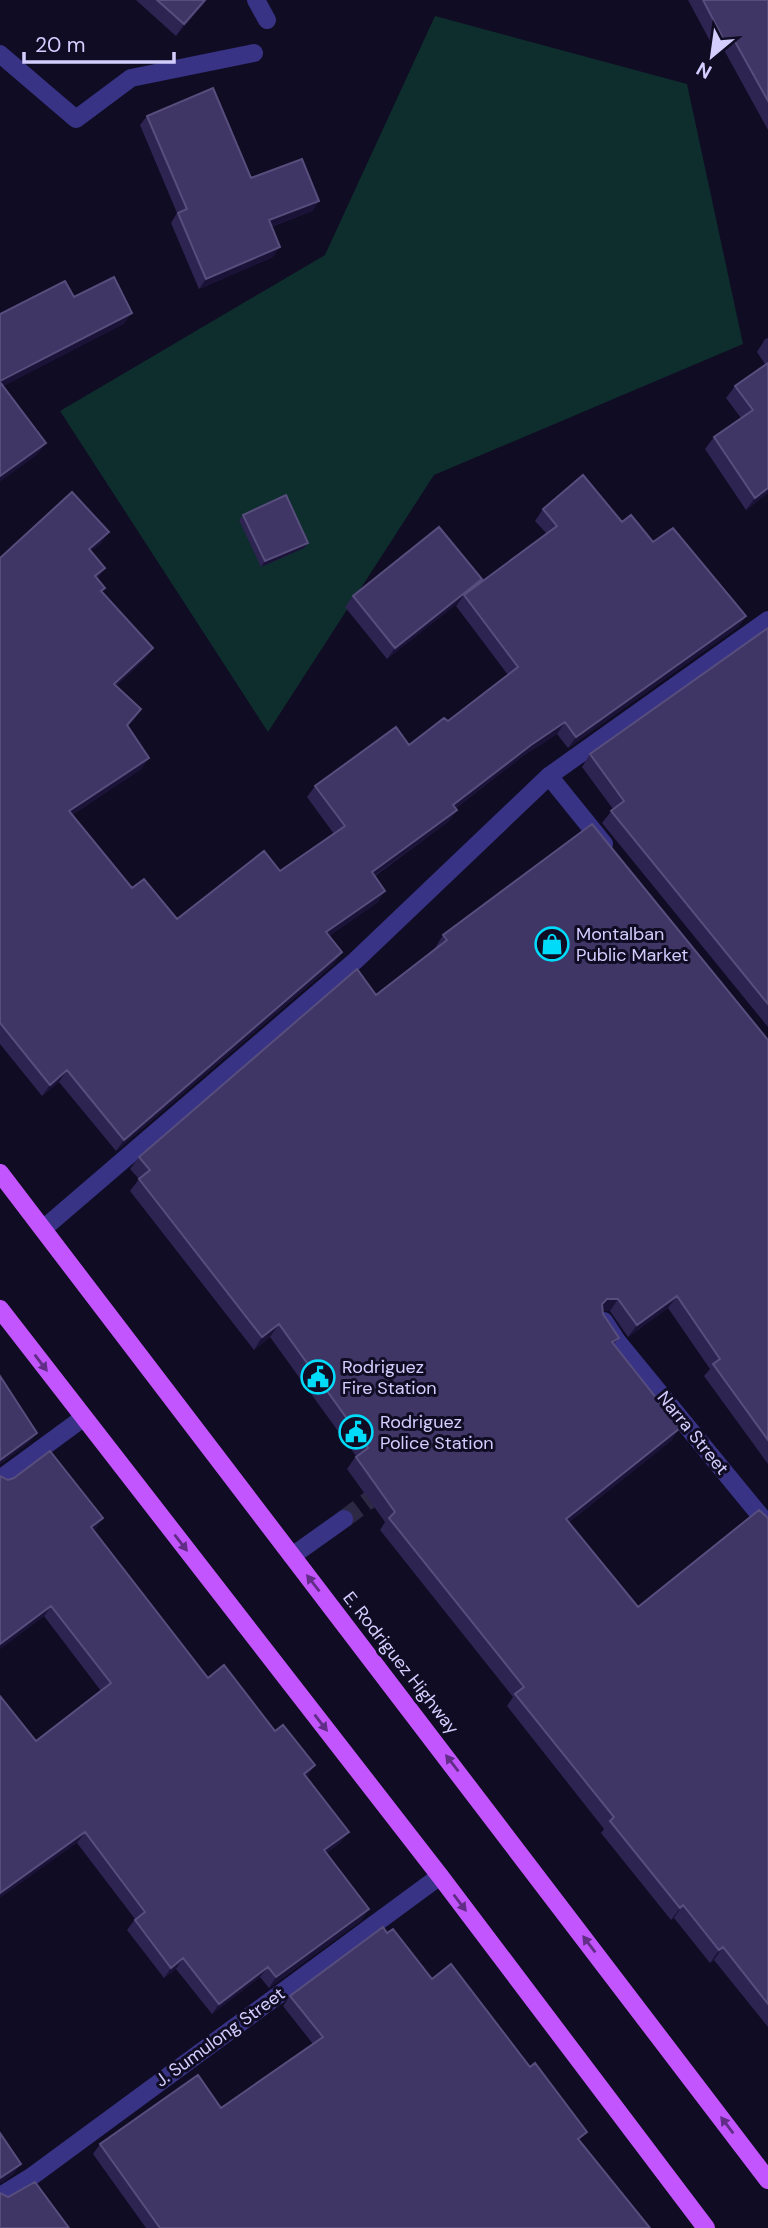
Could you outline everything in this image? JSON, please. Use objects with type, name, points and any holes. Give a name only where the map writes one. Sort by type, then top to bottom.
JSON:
[{"type":"main road","name":"E. Rodriguez Highway","points":[[0,1173],[768,2180]]},
{"type":"main road","points":[[0,1309],[440,1876],[706,2228]]},
{"type":"street","points":[[256,0],[267,20]]},
{"type":"street","points":[[0,54],[76,119],[131,78],[254,53]]},
{"type":"street","points":[[43,1229],[355,961],[549,776],[768,620]]},
{"type":"street","points":[[549,776],[614,857]]},
{"type":"street","name":"Narra Street","points":[[604,1321],[617,1341],[768,1525]]},
{"type":"street","points":[[0,1479],[83,1418]]},
{"type":"street","points":[[292,1556],[344,1519]]},
{"type":"street","name":"J. Sumulong Street","points":[[0,2196],[31,2177],[440,1876]]},
{"type":"green space","points":[[435,16],[687,84],[743,344],[434,475],[268,732],[60,411],[325,255]]},
{"type":"building","points":[[157,0],[205,0],[184,24]]},
{"type":"building","points":[[703,0],[768,0],[768,101],[733,38],[725,42]]},
{"type":"building","points":[[213,88],[251,178],[302,159],[319,201],[269,220],[280,247],[206,279],[178,213],[187,209],[147,116]]},
{"type":"building","points":[[114,277],[132,313],[0,381],[0,314],[65,281],[74,297]]},
{"type":"building","points":[[768,363],[768,488],[755,498],[714,437],[753,410],[735,386]]},
{"type":"building","points":[[0,382],[46,443],[0,476]]},
{"type":"building","points":[[583,475],[622,522],[631,515],[653,542],[673,528],[746,616],[576,737],[565,722],[531,745],[453,805],[457,810],[372,872],[385,891],[326,932],[342,952],[124,1140],[67,1070],[50,1085],[0,1023],[0,558],[72,492],[109,532],[89,549],[105,568],[95,576],[105,588],[101,591],[153,648],[114,684],[141,709],[127,725],[149,758],[69,811],[132,888],[144,879],[177,919],[264,851],[280,871],[345,826],[315,786],[396,727],[409,745],[444,718],[448,721],[518,667],[464,595],[557,526],[543,509]]},
{"type":"building","points":[[286,495],[308,543],[265,561],[243,515]]},
{"type":"building","points":[[439,527],[482,579],[395,648],[353,596]]},
{"type":"building","points":[[768,628],[768,1004],[611,811],[624,801],[590,754]]},
{"type":"building","points":[[592,824],[768,1040],[768,1440],[713,1364],[720,1359],[677,1296],[637,1325],[618,1299],[607,1299],[602,1304],[603,1314],[619,1338],[612,1342],[680,1428],[566,1519],[638,1607],[759,1510],[768,1518],[768,2004],[723,1947],[719,1950],[683,1905],[680,1908],[610,1821],[614,1817],[515,1694],[524,1687],[389,1518],[395,1512],[356,1457],[368,1448],[279,1324],[262,1337],[139,1179],[150,1170],[139,1157],[357,969],[376,995],[447,940],[443,935]]},
{"type":"building","points":[[0,1376],[37,1433],[0,1460]]},
{"type":"building","points":[[50,1451],[103,1518],[91,1527],[208,1678],[224,1665],[275,1731],[283,1725],[315,1765],[304,1774],[349,1832],[324,1850],[369,1909],[276,1977],[268,1967],[219,2004],[183,1958],[171,1968],[135,1920],[145,1912],[85,1832],[0,1893],[0,1696],[36,1741],[111,1683],[51,1606],[0,1644],[0,1476],[8,1480],[14,1478]]},
{"type":"building","points":[[383,1927],[387,1933],[393,1929],[432,1979],[451,1964],[530,2067],[535,2063],[587,2132],[578,2139],[650,2228],[160,2228],[100,2144],[198,2075],[221,2108],[323,2037],[290,1996]]},
{"type":"building","points":[[0,2133],[21,2164],[0,2178]]},
{"type":"building","points":[[35,2182],[69,2228],[0,2228],[0,2193],[8,2197]]},
{"type":"tunnel","points":[[344,1519],[388,1486]]},
{"type":"place","name":"Montalban Public Market","points":[[552,944]]},
{"type":"place","name":"Rodriguez Fire Station","points":[[318,1377]]},
{"type":"place","name":"Rodriguez Police Station","points":[[356,1432]]}]
